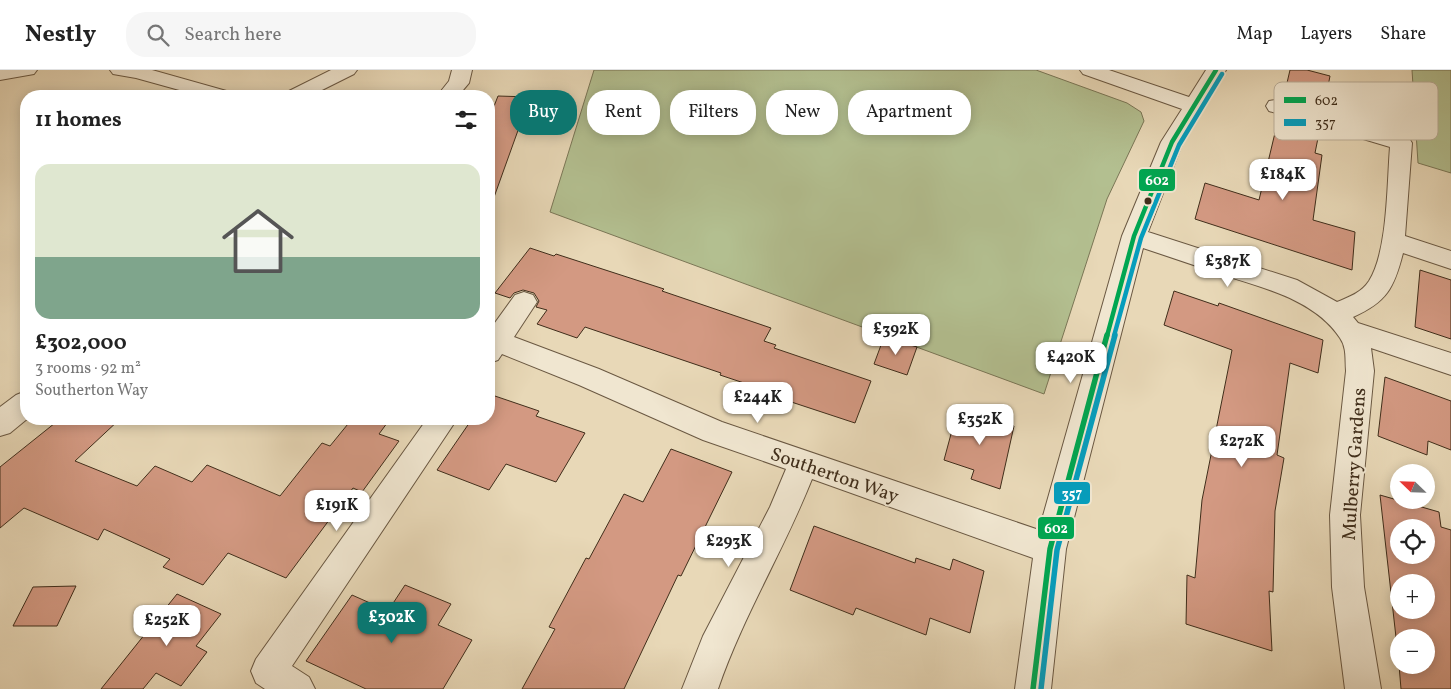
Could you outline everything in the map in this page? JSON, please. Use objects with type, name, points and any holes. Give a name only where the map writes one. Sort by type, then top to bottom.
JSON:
[{"type":"street","points":[[0,74],[27,70]]},
{"type":"street","points":[[306,90],[347,70]]},
{"type":"street","points":[[453,90],[459,82],[462,70]]},
{"type":"street","points":[[1033,689],[1050,549],[1134,236],[1172,142],[1216,70]]},
{"type":"street","points":[[132,71],[201,90]]},
{"type":"street","points":[[1096,71],[1195,106]]},
{"type":"street","points":[[1342,322],[1370,297],[1386,272],[1393,241],[1401,143],[1391,140]]},
{"type":"street","points":[[1134,236],[1288,287],[1309,297],[1342,322],[1451,364]]},
{"type":"street","points":[[1393,241],[1451,260]]},
{"type":"street","points":[[495,343],[524,302]]},
{"type":"street","name":"Mulberry Gardens","points":[[1342,322],[1359,351],[1360,371],[1344,515],[1348,587],[1363,689]]},
{"type":"street","name":"Southerton Way","points":[[495,348],[589,377],[713,431],[1050,549]]},
{"type":"street","points":[[0,424],[20,408]]},
{"type":"street","points":[[297,689],[268,671],[439,425]]},
{"type":"street","points":[[700,689],[715,648],[783,513],[802,463]]},
{"type":"green space","points":[[594,70],[1036,70],[1127,103],[1141,112],[1144,121],[1107,199],[1044,394],[550,212],[574,135],[577,135],[577,125],[587,93],[587,135],[660,135],[660,90],[588,90]]},
{"type":"green space","points":[[1412,70],[1451,70],[1451,173],[1418,163],[1417,140],[1438,140],[1438,82],[1413,82]]},
{"type":"building","points":[[1290,70],[1307,70],[1330,76],[1329,82],[1287,82]]},
{"type":"building","points":[[498,96],[510,96],[510,135],[516,135],[495,194],[495,104]]},
{"type":"building","points":[[1274,137],[1274,140],[1318,140],[1315,153],[1322,155],[1313,220],[1355,232],[1352,270],[1195,219],[1205,183],[1259,200]]},
{"type":"building","points":[[530,248],[554,256],[556,254],[664,289],[662,291],[771,328],[764,341],[776,345],[774,348],[871,381],[855,423],[758,391],[759,388],[720,375],[721,373],[585,327],[577,338],[537,324],[547,310],[536,307],[539,301],[534,293],[523,290],[514,293],[510,298],[495,293]]},
{"type":"building","points":[[1420,270],[1451,280],[1451,339],[1415,327]]},
{"type":"building","points":[[1174,291],[1218,306],[1219,303],[1323,340],[1318,373],[1290,363],[1277,455],[1284,458],[1275,511],[1273,592],[1269,591],[1272,651],[1186,624],[1187,575],[1195,578],[1202,500],[1232,350],[1164,325]]},
{"type":"building","points":[[884,337],[917,347],[907,375],[874,364]]},
{"type":"building","points":[[1385,377],[1451,401],[1451,450],[1428,441],[1427,455],[1378,436]]},
{"type":"building","points":[[495,396],[539,411],[536,416],[585,433],[556,482],[506,464],[489,490],[437,470],[468,425],[495,425]]},
{"type":"building","points":[[958,408],[1014,426],[1000,489],[971,479],[974,470],[944,460]]},
{"type":"building","points":[[52,425],[114,425],[75,461],[137,486],[155,466],[192,482],[207,465],[280,496],[322,443],[330,446],[347,425],[386,425],[379,434],[399,441],[362,492],[353,488],[286,578],[228,553],[203,585],[163,567],[170,559],[104,529],[98,540],[24,508],[0,528],[0,467]]},
{"type":"building","points":[[671,449],[732,472],[681,576],[678,575],[624,689],[522,689],[555,629],[549,627],[586,558],[589,559],[624,494],[643,502]]},
{"type":"building","points":[[1380,495],[1390,498],[1390,509],[1429,509],[1439,512],[1441,527],[1451,530],[1451,689],[1401,689],[1400,674],[1435,674],[1435,629],[1395,629],[1394,619],[1435,619],[1435,574],[1390,574],[1390,584]]},
{"type":"building","points":[[814,526],[915,563],[916,558],[950,570],[953,559],[984,571],[970,633],[930,618],[926,635],[856,608],[853,615],[790,590]]},
{"type":"building","points":[[405,585],[451,604],[438,625],[472,640],[443,689],[366,689],[306,661],[352,595],[388,611]]},
{"type":"building","points":[[76,586],[57,626],[13,626],[33,587]]},
{"type":"building","points":[[177,594],[221,614],[196,646],[207,652],[181,686],[156,673],[143,689],[101,689]]},
{"type":"transit line","name":"602","points":[[1033,689],[1050,549],[1134,236],[1172,142],[1216,70]]},
{"type":"transit line","name":"357","points":[[1041,689],[1057,550],[1141,238],[1179,145],[1222,74]]}]
